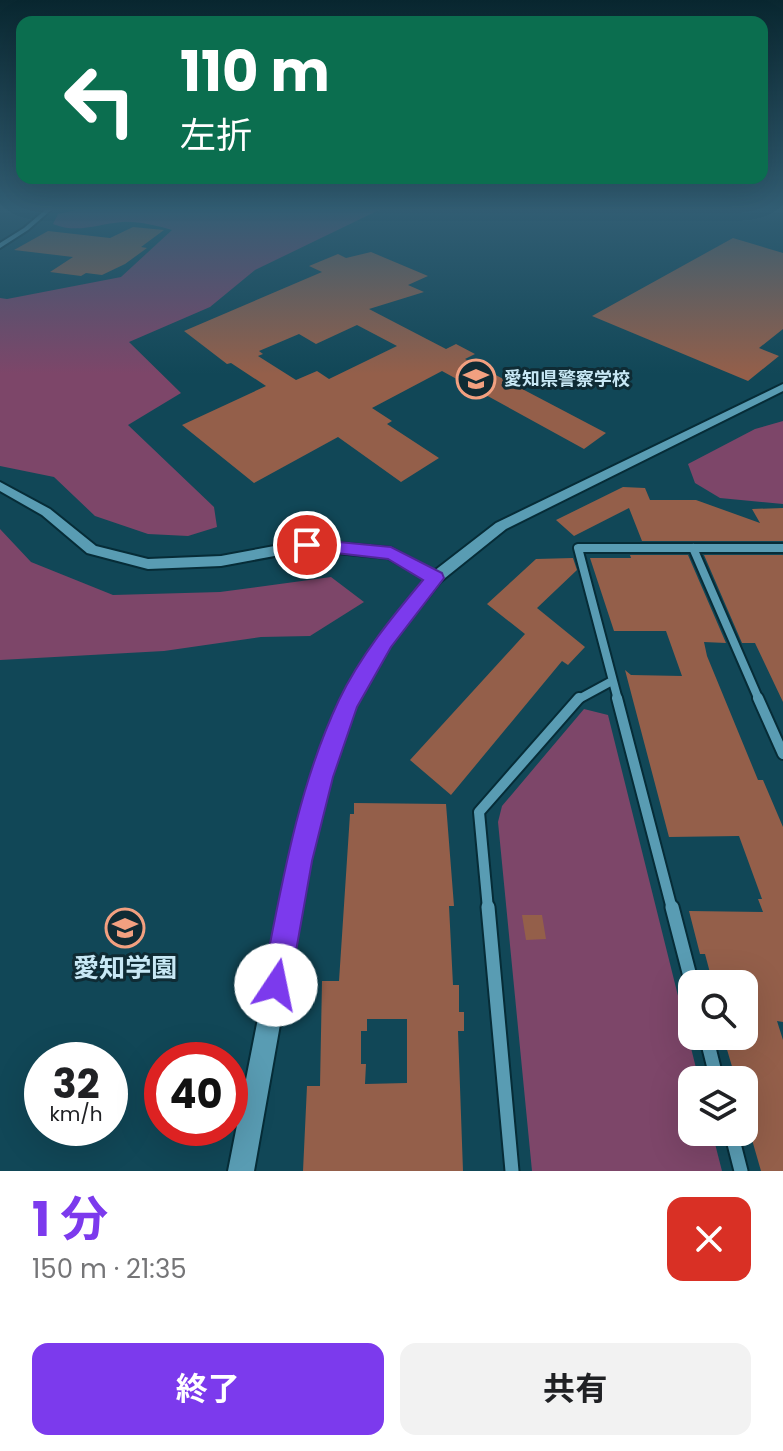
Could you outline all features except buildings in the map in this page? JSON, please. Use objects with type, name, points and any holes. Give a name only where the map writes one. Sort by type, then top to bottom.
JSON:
[{"type":"street","points":[[241,1171],[299,861],[322,777],[348,704],[384,642],[435,578],[501,526],[783,387]]},
{"type":"street","points":[[0,486],[46,512],[92,550],[148,564],[221,561],[307,545],[391,553],[435,578]]},
{"type":"street","points":[[688,970],[578,548],[783,548]]},
{"type":"street","points":[[693,548],[783,754]]},
{"type":"street","points":[[512,1171],[479,812],[578,698],[612,681]]},
{"type":"street","points":[[735,1146],[741,1171]]},
{"type":"shaded area","points":[[134,265],[266,265],[210,307],[129,342],[181,393],[128,425],[214,507],[217,527],[188,536],[148,534],[95,516],[54,477],[0,466],[0,298],[121,277]]},
{"type":"shaded area","points":[[783,421],[783,504],[720,498],[695,483],[688,464],[755,429]]},
{"type":"shaded area","points":[[0,529],[31,562],[113,595],[220,592],[331,577],[364,602],[310,636],[261,637],[164,651],[0,660]]},
{"type":"shaded area","points":[[584,709],[608,715],[678,996],[678,1050],[692,1050],[696,1066],[678,1066],[678,1146],[716,1146],[722,1171],[532,1171],[498,822],[502,806]]},
{"type":"place","name":"愛知県警察学校","points":[[476,379]]},
{"type":"place","name":"愛知学園","points":[[125,928]]},
{"type":"route","points":[[276,985],[299,861],[322,777],[348,704],[384,642],[435,578],[391,553],[307,545]]}]
